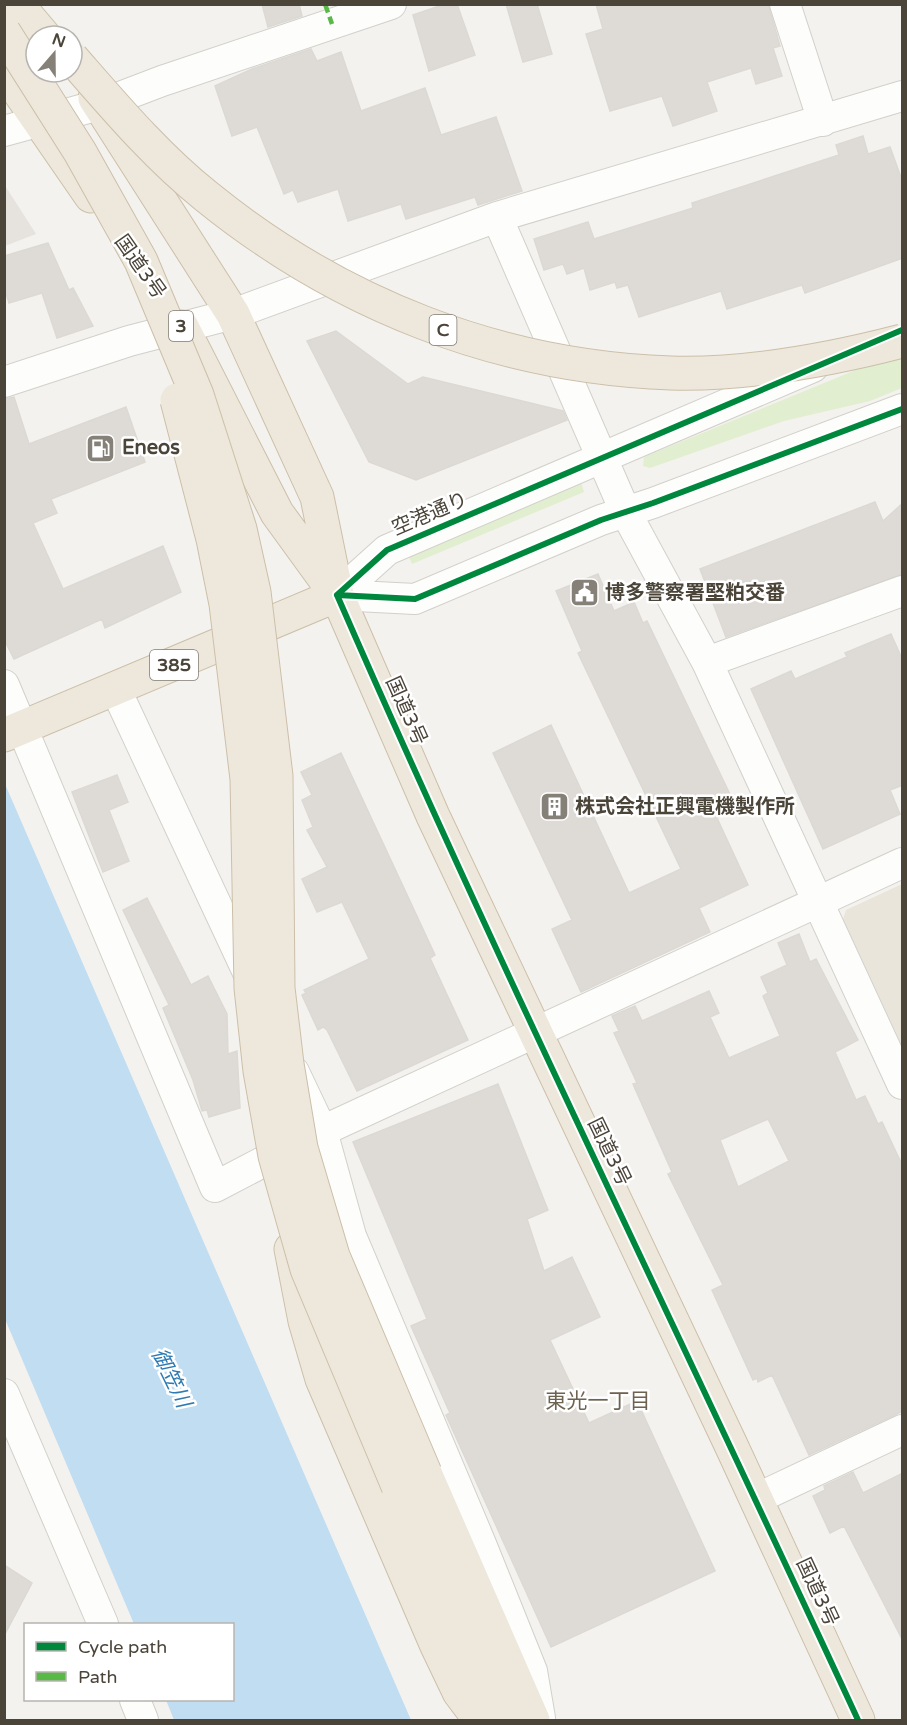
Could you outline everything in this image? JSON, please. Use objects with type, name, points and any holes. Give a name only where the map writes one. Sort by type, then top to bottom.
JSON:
[{"type":"highway","points":[[17,4],[34,24]]},
{"type":"highway","points":[[27,4],[44,24]]},
{"type":"highway","points":[[36,4],[47,24]]},
{"type":"highway","points":[[4,32],[80,152],[141,261],[197,395],[240,529],[254,592],[276,776],[278,988],[301,1148],[333,1256],[513,1679],[533,1720]]},
{"type":"highway","points":[[4,47],[83,179],[127,271],[178,404],[213,539],[226,604],[247,779],[251,988],[260,1071],[305,1321],[322,1379],[437,1646],[459,1692],[480,1720]]},
{"type":"highway","name":"国道3号","points":[[4,70],[183,327],[277,513],[337,595]]},
{"type":"highway","name":"C","points":[[84,73],[143,138],[204,195],[257,235],[312,271],[357,295],[402,315],[460,336],[538,356],[607,367],[672,373],[728,371],[793,363],[849,354],[903,341]]},
{"type":"highway","name":"国道3号","points":[[84,80],[232,314],[317,497],[337,595],[433,816],[858,1720]]},
{"type":"highway","name":"C","points":[[84,80],[141,142],[200,196],[256,241],[355,300],[468,344],[538,361],[606,372],[671,377],[728,376],[794,369],[903,346]]},
{"type":"highway","name":"空港通り","points":[[13,732],[337,595]]},
{"type":"highway","points":[[275,1156],[307,1269],[499,1720]]},
{"type":"street","points":[[4,131],[99,105],[162,81],[391,4]]},
{"type":"street","points":[[785,4],[823,122]]},
{"type":"street","points":[[4,382],[129,341],[232,314],[497,217],[823,122],[903,96]]},
{"type":"street","points":[[497,217],[625,511],[707,662],[820,901],[903,1084]]},
{"type":"street","name":"空港通り","points":[[337,595],[387,550],[903,330]]},
{"type":"street","name":"空港通り","points":[[337,595],[415,599],[625,511],[653,503],[903,409]]},
{"type":"street","points":[[707,662],[903,591]]},
{"type":"street","points":[[4,685],[13,732],[216,1187],[322,1131],[903,863]]},
{"type":"street","points":[[116,690],[322,1131],[351,1236],[532,1671],[541,1720]]},
{"type":"street","points":[[4,1394],[103,1623]]},
{"type":"street","points":[[756,1499],[903,1430]]},
{"type":"street","points":[[135,1701],[143,1720]]},
{"type":"shaded area","points":[[4,184],[36,234],[5,246],[4,246]]},
{"type":"shaded area","points":[[902,884],[902,1046],[843,919],[846,910]]},
{"type":"green space","points":[[902,351],[902,388],[870,401],[784,421],[650,468],[643,466],[644,457]]},
{"type":"green space","points":[[581,482],[584,492],[412,564],[409,557]]},
{"type":"water","name":"御笠川","points":[[5,784],[411,1720],[174,1720],[166,1701],[234,1701],[234,1623],[134,1623],[5,1319]]},
{"type":"building","points":[[262,4],[299,4],[302,16],[268,27]]},
{"type":"building","points":[[445,4],[457,4],[475,55],[429,71],[413,15]]},
{"type":"building","points":[[506,4],[537,4],[552,54],[523,62]]},
{"type":"building","points":[[596,4],[768,4],[780,46],[773,48],[782,76],[756,84],[751,68],[707,82],[717,111],[673,126],[662,96],[610,111],[586,34],[603,29]]},
{"type":"building","points":[[311,49],[317,61],[341,52],[361,111],[425,88],[441,135],[496,117],[522,191],[478,205],[475,197],[406,219],[401,204],[348,221],[338,189],[298,202],[293,190],[284,194],[257,127],[232,136],[215,86],[252,69]]},
{"type":"building","points":[[863,136],[868,154],[890,147],[903,183],[903,258],[805,293],[802,285],[727,309],[721,291],[639,317],[628,285],[617,288],[615,282],[590,290],[584,268],[567,274],[563,264],[544,270],[534,239],[588,222],[594,239],[693,208],[692,203],[839,155],[836,145]]},
{"type":"building","points":[[48,243],[69,290],[73,288],[93,326],[57,338],[42,293],[9,303],[4,287],[4,256]]},
{"type":"building","points":[[336,331],[408,384],[423,377],[563,411],[567,420],[416,480],[369,462],[307,341]]},
{"type":"building","points":[[14,397],[29,444],[126,407],[145,462],[51,499],[57,513],[33,523],[63,589],[163,546],[181,592],[105,628],[102,619],[14,659],[4,639],[4,399]]},
{"type":"building","points":[[875,502],[883,521],[903,503],[903,574],[726,637],[700,569]]},
{"type":"building","points":[[598,574],[614,611],[634,602],[643,623],[647,621],[737,809],[717,818],[748,885],[699,908],[710,932],[581,992],[552,929],[572,920],[493,753],[551,725],[629,893],[681,869],[578,653],[582,651],[556,591]]},
{"type":"building","points":[[891,634],[903,661],[903,785],[890,790],[900,814],[823,849],[751,689],[791,671],[795,679],[847,657],[845,653]]},
{"type":"building","points":[[341,753],[435,955],[430,958],[468,1040],[357,1091],[327,1030],[323,1027],[318,1030],[302,995],[306,993],[304,990],[369,959],[342,902],[317,912],[302,879],[327,867],[307,830],[313,827],[302,800],[312,795],[301,772]]},
{"type":"building","points":[[117,775],[128,802],[109,810],[129,861],[103,872],[72,792]]},
{"type":"building","points":[[147,898],[191,985],[208,976],[227,1014],[228,1054],[237,1051],[240,1108],[209,1117],[207,1110],[202,1111],[193,1080],[163,1008],[169,1005],[123,910]]},
{"type":"building","points":[[799,934],[810,962],[816,959],[858,1040],[835,1052],[856,1100],[865,1096],[878,1124],[882,1122],[903,1167],[903,1411],[809,1455],[772,1375],[758,1382],[757,1378],[753,1380],[712,1290],[723,1285],[668,1174],[672,1172],[633,1084],[637,1083],[614,1033],[619,1031],[612,1016],[635,1006],[642,1021],[709,991],[719,1013],[710,1017],[729,1058],[780,1036],[763,996],[768,993],[761,977],[787,965],[778,943]],"holes":[[[768,1119],[789,1161],[738,1187],[720,1140]]]},
{"type":"building","points":[[498,1084],[548,1210],[527,1219],[544,1271],[572,1257],[600,1317],[550,1340],[589,1423],[637,1401],[715,1571],[551,1647],[446,1415],[450,1413],[411,1326],[427,1319],[353,1142]]},
{"type":"building","points":[[853,1472],[863,1493],[903,1473],[903,1641],[844,1526],[830,1533],[813,1496],[825,1490],[824,1486]]},
{"type":"building","points":[[4,1565],[32,1583],[4,1636]]},
{"type":"marked path","points":[[325,4],[332,24]]},
{"type":"cycle path","points":[[337,595],[387,550],[902,330]]},
{"type":"cycle path","points":[[337,595],[415,599],[601,520],[653,503],[902,409]]},
{"type":"cycle path","points":[[337,595],[529,1019],[858,1720]]},
{"type":"place","name":"Eneos","points":[[101,448]]},
{"type":"place","name":"博多警察署堅粕交番","points":[[584,593]]},
{"type":"place","name":"株式会社正興電機製作所","points":[[554,807]]},
{"type":"district","name":"東光一丁目","points":[[598,1401]]}]
